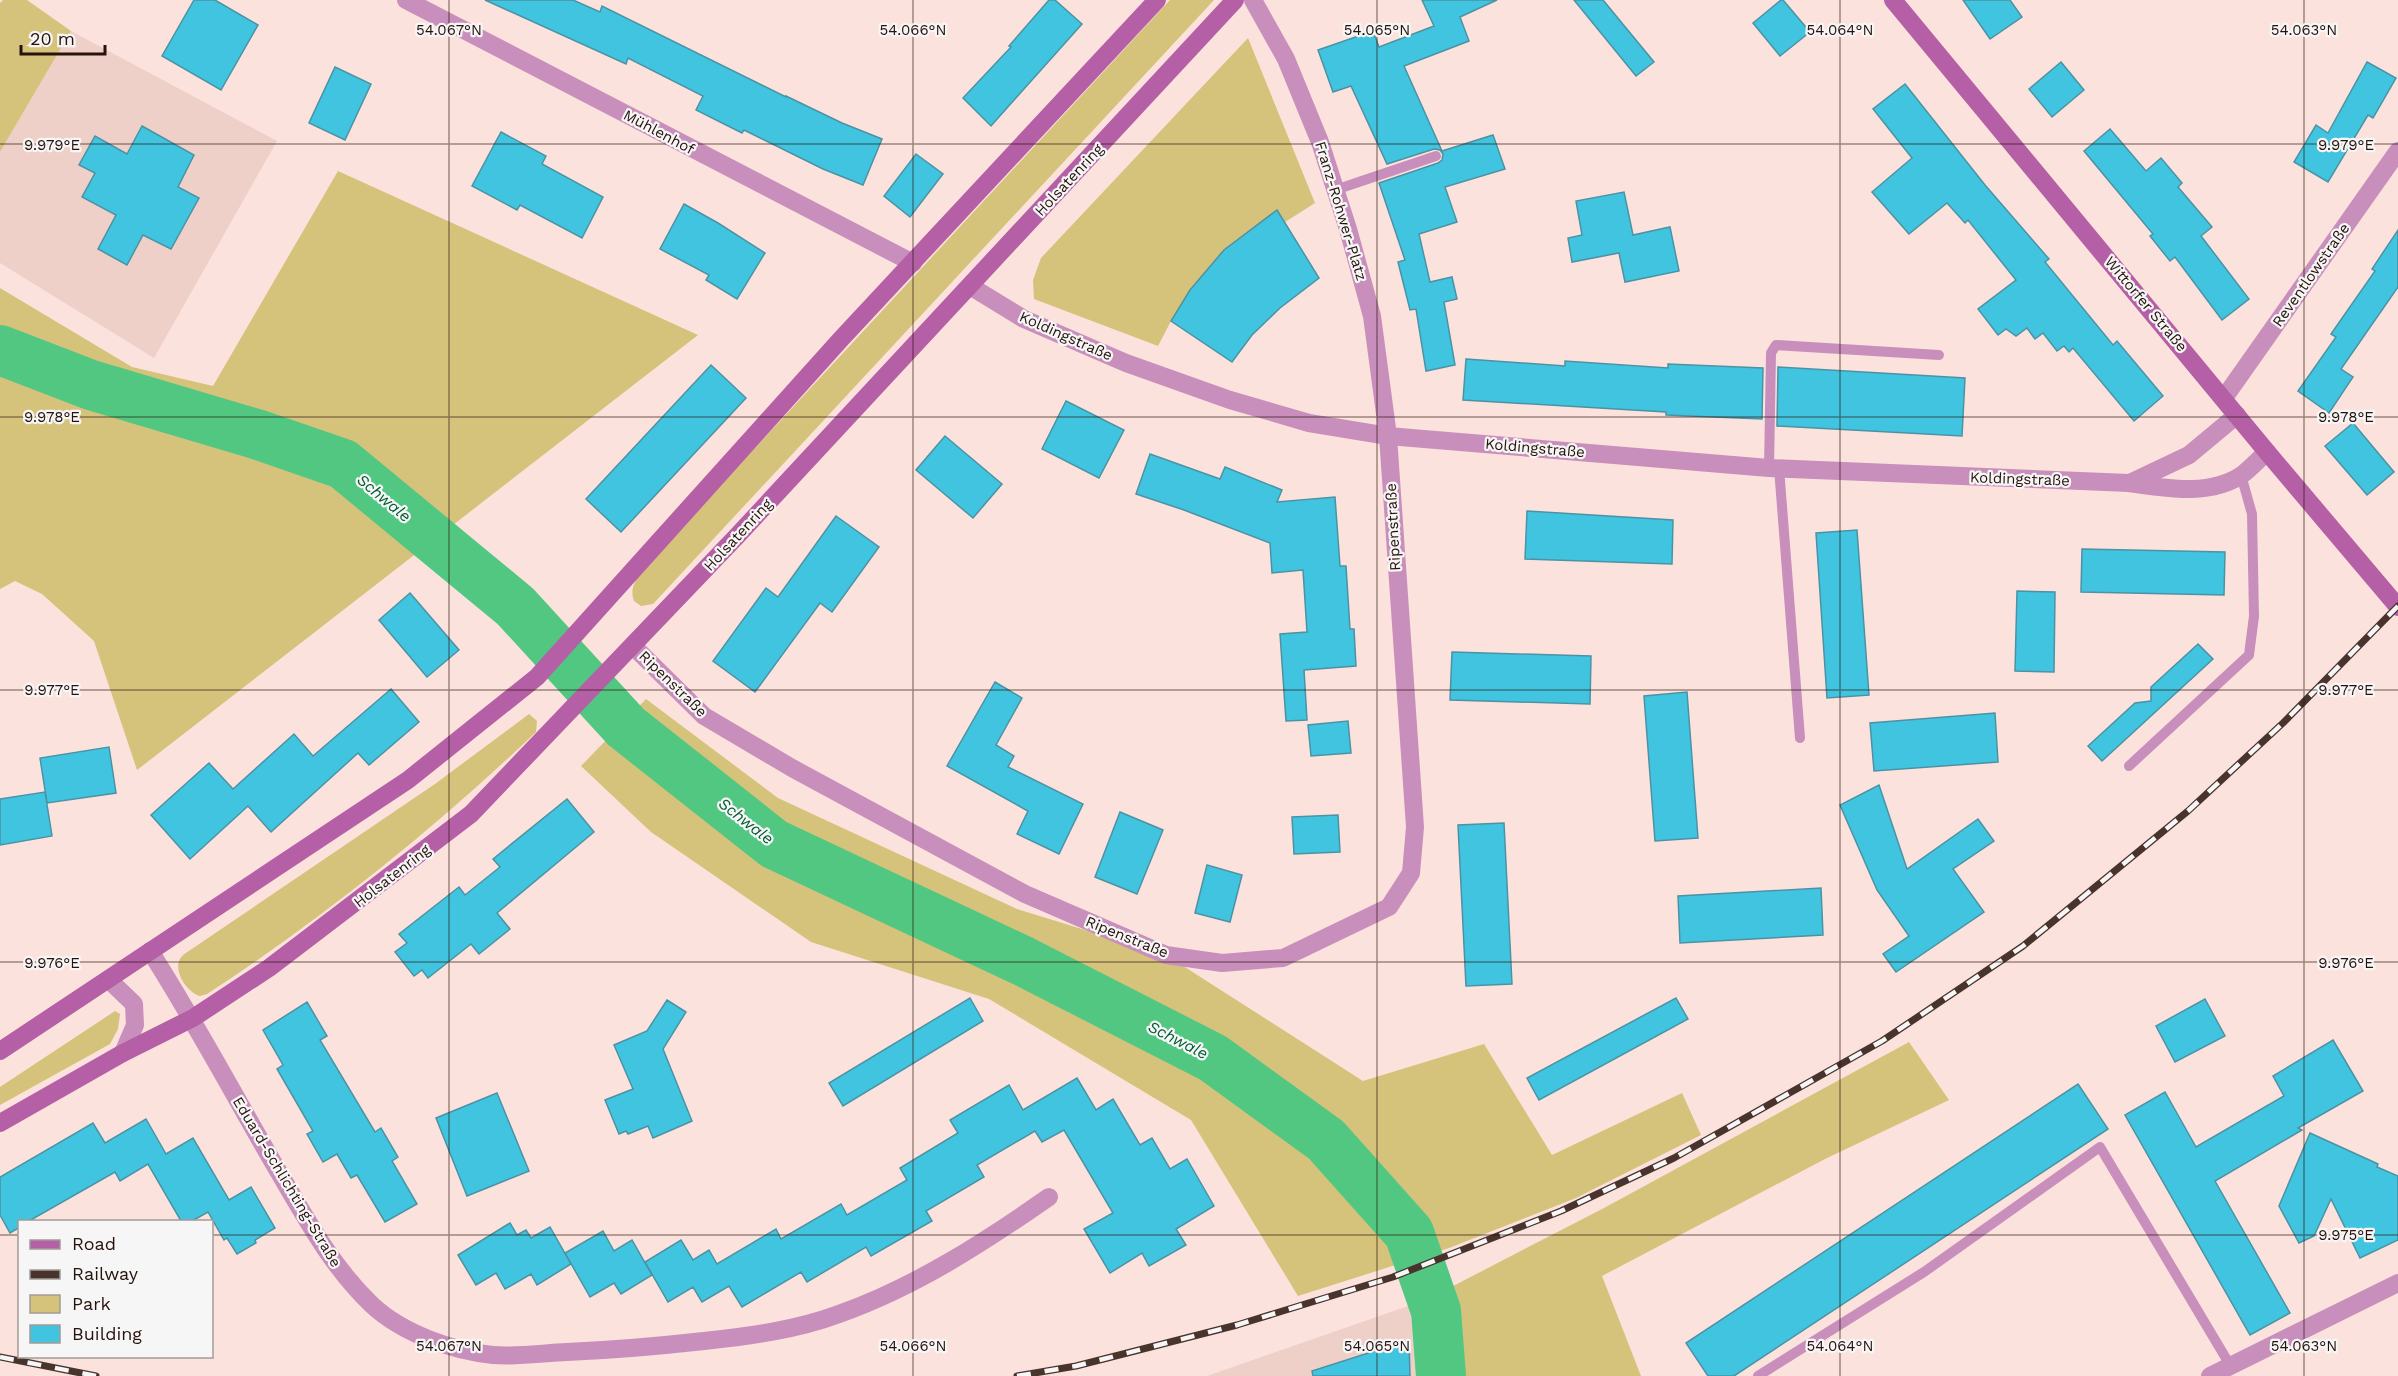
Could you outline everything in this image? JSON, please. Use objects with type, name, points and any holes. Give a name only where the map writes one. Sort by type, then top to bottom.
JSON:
[{"type":"main road","points":[[0,1051],[408,780],[537,677],[825,356],[1157,0]]},
{"type":"main road","name":"Holsatenring","points":[[0,1123],[123,1053],[193,1018],[269,968],[471,814],[572,711],[1235,0]]},
{"type":"main road","name":"Wittorfer Straße","points":[[1893,0],[2398,607]]},
{"type":"street","name":"Mühlenhof","points":[[406,0],[913,263]]},
{"type":"street","name":"Franz-Rohwer-Platz","points":[[1253,0],[1286,59],[1320,142],[1335,190],[1372,316],[1388,436]]},
{"type":"street","name":"Reventlowstraße","points":[[2224,398],[2398,151]]},
{"type":"street","name":"Koldingstraße","points":[[970,286],[1024,319],[1147,370],[1230,400],[1309,423],[1388,436],[1774,468],[2129,483],[2179,489],[2218,485],[2241,475],[2267,452]]},
{"type":"street","name":"Koldingstraße","points":[[2129,483],[2189,455],[2237,415]]},
{"type":"street","name":"Ripenstraße","points":[[633,646],[704,716],[792,768],[1025,894],[1166,955],[1222,963],[1283,958],[1389,907],[1411,873],[1415,827],[1400,636],[1388,436]]},
{"type":"street","points":[[150,951],[193,1018]]},
{"type":"street","points":[[109,980],[134,1004],[135,1025],[123,1053]]},
{"type":"street","name":"Eduard-Schlichting-Straße","points":[[193,1018],[310,1226],[345,1276],[375,1307],[408,1329],[448,1345],[493,1355],[628,1350],[738,1337],[797,1327],[882,1298],[952,1260],[1049,1197]]},
{"type":"street","points":[[2210,1376],[2398,1283]]},
{"type":"lane","points":[[1335,190],[1436,156]]},
{"type":"lane","points":[[1800,738],[1774,468],[1771,353],[1776,345],[1939,355]]},
{"type":"lane","points":[[2129,766],[2249,655],[2254,616],[2252,514],[2241,475]]},
{"type":"lane","points":[[1758,1376],[1924,1272],[2100,1147],[2230,1365]]},
{"type":"shaded area","points":[[71,31],[277,141],[154,358],[0,263],[0,152]]},
{"type":"shaded area","points":[[1428,1299],[1425,1376],[1207,1376]]},
{"type":"green space","points":[[3,0],[27,0],[71,31],[0,152],[0,3]]},
{"type":"green space","points":[[1170,0],[1214,0],[653,604],[641,606],[634,601],[632,594],[635,582],[655,556]]},
{"type":"green space","points":[[1248,38],[1315,203],[1285,222],[1277,210],[1224,250],[1171,321],[1158,346],[1034,299],[1033,280],[1041,258]]},
{"type":"green space","points":[[338,171],[698,335],[137,770],[94,641],[42,594],[15,581],[0,589],[0,288],[132,367],[213,386]]},
{"type":"green space","points":[[646,699],[778,798],[1017,909],[1166,955],[1363,1081],[1484,1044],[1552,1155],[1682,1093],[1701,1135],[1576,1198],[1449,1248],[1298,1296],[1191,1120],[989,999],[811,942],[651,832],[581,766]]},
{"type":"green space","points":[[529,714],[537,721],[536,732],[458,803],[336,903],[207,994],[200,996],[195,994],[185,984],[178,966],[183,955],[435,784]]},
{"type":"green space","points":[[115,1011],[120,1014],[118,1029],[110,1044],[0,1105],[0,1087]]},
{"type":"green space","points":[[1909,1042],[1949,1100],[1825,1159],[1602,1276],[1641,1376],[1425,1376],[1428,1299],[1604,1208]]},
{"type":"building","points":[[194,0],[215,0],[258,25],[221,90],[162,56]]},
{"type":"building","points":[[485,0],[573,0],[600,12],[602,6],[786,97],[882,139],[863,185],[823,169],[744,130],[742,133],[696,110],[703,96],[628,58],[626,64]]},
{"type":"building","points":[[1049,0],[1055,0],[1082,24],[991,126],[963,98],[1011,47],[1009,46]]},
{"type":"building","points":[[1422,0],[1497,0],[1460,17],[1469,41],[1404,66],[1442,151],[1493,135],[1505,169],[1445,187],[1457,222],[1419,234],[1430,282],[1452,277],[1457,299],[1444,302],[1455,365],[1426,371],[1416,309],[1410,310],[1398,262],[1405,260],[1379,183],[1438,163],[1442,160],[1443,154],[1440,150],[1434,149],[1387,164],[1351,86],[1333,92],[1318,50],[1373,31],[1379,47],[1434,26]]},
{"type":"building","points":[[1574,0],[1603,0],[1654,62],[1636,76]]},
{"type":"building","points":[[1781,0],[1810,32],[1780,56],[1753,23]]},
{"type":"building","points":[[1963,0],[2010,0],[2022,17],[1990,39]]},
{"type":"building","points":[[2061,62],[2084,90],[2052,117],[2029,89]]},
{"type":"building","points":[[2367,62],[2396,78],[2373,118],[2368,115],[2328,182],[2294,162],[2316,125],[2328,133]]},
{"type":"building","points":[[335,67],[371,84],[345,140],[309,123]]},
{"type":"building","points":[[1905,84],[1985,185],[2049,259],[2045,262],[2113,345],[2117,341],[2163,396],[2134,421],[2073,348],[2069,352],[2064,346],[2057,351],[2043,333],[2035,339],[2027,328],[2016,336],[2006,329],[1998,335],[1978,309],[2016,280],[1968,220],[1965,223],[1947,203],[1909,234],[1872,192],[1912,158],[1873,109]]},
{"type":"building","points":[[142,126],[194,155],[178,187],[199,198],[171,249],[143,235],[127,265],[98,249],[116,215],[82,197],[95,173],[79,165],[95,136],[127,154]]},
{"type":"building","points":[[2110,129],[2146,171],[2161,158],[2182,183],[2178,187],[2212,227],[2201,236],[2249,299],[2222,320],[2175,257],[2170,261],[2150,236],[2153,234],[2084,151]]},
{"type":"building","points":[[501,132],[546,156],[542,164],[603,197],[582,238],[520,205],[517,210],[472,186]]},
{"type":"building","points":[[916,154],[943,174],[910,217],[884,196]]},
{"type":"building","points":[[1624,192],[1633,235],[1670,227],[1679,271],[1625,282],[1619,253],[1572,262],[1568,238],[1582,235],[1576,201]]},
{"type":"building","points":[[684,204],[765,253],[737,299],[706,280],[709,275],[660,249]]},
{"type":"building","points":[[1277,210],[1319,278],[1280,308],[1252,335],[1232,362],[1171,321],[1190,290],[1224,250]]},
{"type":"building","points":[[2398,230],[2398,287],[2341,369],[2353,377],[2329,413],[2298,391],[2336,337],[2331,334],[2375,271],[2372,269]]},
{"type":"building","points":[[1466,359],[1565,366],[1565,361],[1668,368],[1668,364],[1763,368],[1762,419],[1666,415],[1666,412],[1463,400]]},
{"type":"building","points":[[711,365],[746,398],[621,532],[586,499]]},
{"type":"building","points":[[1778,367],[1965,378],[1962,436],[1777,426]]},
{"type":"building","points":[[1066,401],[1124,430],[1099,478],[1042,449]]},
{"type":"building","points":[[2353,423],[2394,472],[2367,495],[2325,446]]},
{"type":"building","points":[[945,436],[1002,484],[973,518],[916,470]]},
{"type":"building","points":[[1150,454],[1220,479],[1225,467],[1282,490],[1277,502],[1335,497],[1340,566],[1346,566],[1350,629],[1354,629],[1356,666],[1304,670],[1307,720],[1286,721],[1280,634],[1307,632],[1303,570],[1272,573],[1270,543],[1136,494]]},
{"type":"building","points":[[1527,511],[1673,520],[1672,564],[1525,559]]},
{"type":"building","points":[[836,516],[879,547],[832,612],[820,603],[755,692],[713,661],[766,588],[778,597]]},
{"type":"building","points":[[1857,530],[1869,695],[1827,698],[1816,533]]},
{"type":"building","points":[[2082,549],[2225,552],[2224,595],[2081,592]]},
{"type":"building","points":[[2017,591],[2055,592],[2054,672],[2015,671]]},
{"type":"building","points":[[410,593],[459,650],[427,677],[379,620]]},
{"type":"building","points":[[2198,644],[2213,659],[2102,761],[2088,746],[2135,703],[2151,701],[2151,687]]},
{"type":"building","points":[[1452,652],[1591,656],[1590,704],[1450,700]]},
{"type":"building","points":[[995,682],[1022,698],[996,745],[1014,756],[1008,767],[1083,804],[1059,854],[1017,834],[1028,811],[947,766]]},
{"type":"building","points":[[391,689],[419,722],[369,765],[358,753],[271,832],[248,806],[190,859],[151,815],[209,763],[233,789],[294,734],[313,756]]},
{"type":"building","points":[[1687,692],[1698,838],[1655,841],[1644,696]]},
{"type":"building","points":[[1995,713],[1998,762],[1874,771],[1870,723]]},
{"type":"building","points":[[1348,721],[1351,753],[1311,756],[1308,725]]},
{"type":"building","points":[[109,747],[116,793],[47,803],[40,758]]},
{"type":"building","points":[[1879,785],[1907,869],[1978,819],[1994,841],[1953,869],[1984,912],[1896,972],[1883,954],[1909,936],[1877,890],[1840,805]]},
{"type":"building","points":[[45,792],[52,836],[0,845],[0,799]]},
{"type":"building","points":[[567,799],[594,832],[497,913],[510,929],[479,954],[471,944],[428,978],[422,970],[414,976],[395,952],[407,943],[399,934],[459,887],[465,895],[500,867],[493,859]]},
{"type":"building","points":[[1120,812],[1163,830],[1137,894],[1095,877]]},
{"type":"building","points":[[1338,815],[1340,852],[1294,854],[1292,817]]},
{"type":"building","points":[[1504,823],[1512,984],[1466,986],[1458,825]]},
{"type":"building","points":[[1207,865],[1242,875],[1230,922],[1195,913]]},
{"type":"building","points":[[1821,888],[1823,935],[1680,943],[1678,896]]},
{"type":"building","points":[[970,998],[983,1021],[843,1106],[829,1083]]},
{"type":"building","points":[[1676,998],[1688,1019],[1539,1100],[1527,1078]]},
{"type":"building","points":[[2205,999],[2225,1036],[2175,1062],[2156,1026]]},
{"type":"building","points":[[667,1000],[686,1012],[663,1049],[692,1121],[653,1138],[648,1126],[628,1134],[626,1131],[619,1134],[605,1100],[633,1089],[614,1045],[647,1031]]},
{"type":"building","points":[[307,1002],[327,1036],[320,1040],[375,1132],[381,1128],[398,1157],[392,1161],[417,1204],[385,1222],[357,1175],[351,1178],[337,1154],[323,1162],[307,1134],[313,1131],[277,1069],[283,1065],[263,1030]]},
{"type":"building","points":[[2333,1040],[2363,1091],[2298,1128],[2302,1130],[2215,1181],[2290,1313],[2250,1335],[2125,1115],[2165,1092],[2196,1147],[2284,1096],[2273,1076]]},
{"type":"building","points":[[1077,1078],[1096,1110],[1113,1099],[1140,1145],[1152,1138],[1170,1169],[1187,1159],[1214,1206],[1176,1229],[1186,1245],[1149,1266],[1142,1253],[1110,1273],[1084,1229],[1113,1213],[1064,1130],[1042,1142],[1035,1131],[977,1165],[984,1177],[926,1211],[932,1221],[871,1256],[866,1247],[807,1282],[801,1272],[742,1307],[729,1286],[702,1302],[693,1287],[668,1302],[645,1262],[681,1240],[693,1260],[709,1250],[717,1264],[776,1229],[781,1239],[841,1204],[847,1215],[907,1180],[900,1168],[958,1133],[950,1120],[1009,1085],[1023,1110]]},
{"type":"building","points":[[2078,1084],[2108,1129],[1734,1376],[1708,1376],[1686,1343]]},
{"type":"building","points":[[497,1093],[529,1171],[467,1196],[436,1118]]},
{"type":"building","points":[[146,1119],[166,1154],[193,1138],[229,1200],[251,1187],[275,1228],[237,1254],[227,1238],[224,1240],[208,1212],[194,1220],[180,1220],[148,1164],[120,1181],[115,1172],[31,1220],[18,1220],[18,1228],[10,1233],[0,1215],[0,1177],[93,1123],[105,1143]]},
{"type":"building","points":[[2310,1133],[2378,1164],[2377,1167],[2398,1176],[2398,1240],[2360,1258],[2331,1199],[2314,1236],[2299,1243],[2279,1206]]},
{"type":"building","points":[[510,1223],[517,1235],[526,1230],[531,1238],[550,1227],[571,1264],[537,1285],[531,1274],[505,1289],[496,1273],[476,1285],[458,1255]]},
{"type":"building","points":[[603,1231],[614,1251],[632,1240],[652,1275],[621,1294],[614,1283],[590,1297],[565,1253]]},
{"type":"building","points":[[1409,1340],[1410,1376],[1313,1376],[1312,1371]]},
{"type":"waterway","name":"Schwale","points":[[0,350],[91,385],[256,434],[343,464],[515,606],[626,727],[774,844],[1023,961],[1213,1058],[1326,1140],[1409,1233],[1436,1311],[1441,1376]]},
{"type":"railway","points":[[1017,1376],[1076,1366],[1237,1325],[1393,1277],[1561,1211],[1674,1158],[1882,1041],[2023,946],[2188,811],[2283,723],[2398,606]]},
{"type":"railway","points":[[0,1357],[96,1376]]}]
